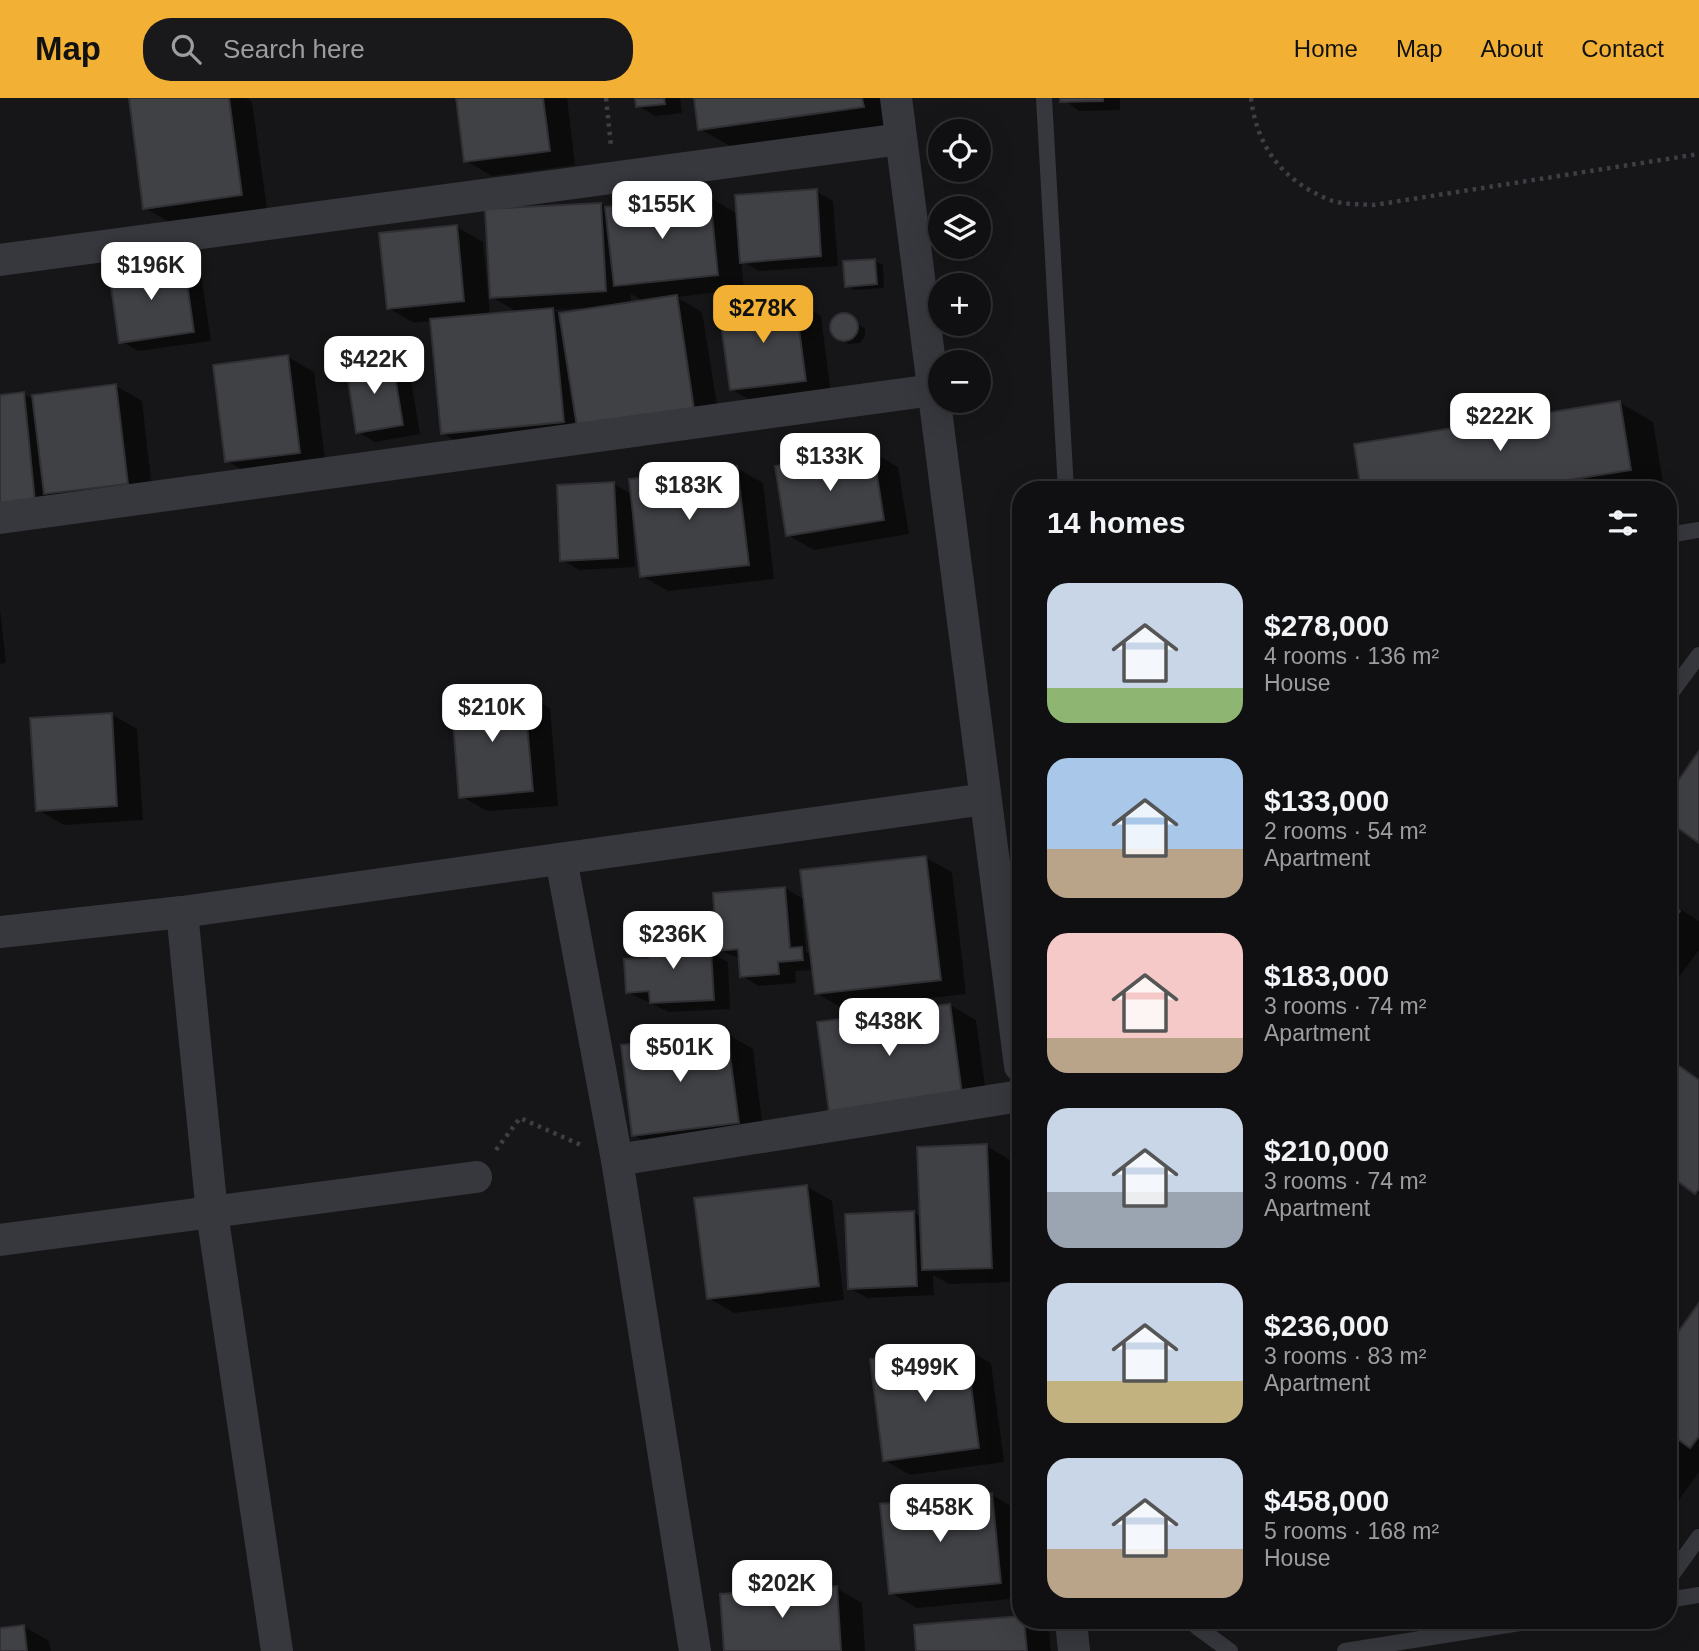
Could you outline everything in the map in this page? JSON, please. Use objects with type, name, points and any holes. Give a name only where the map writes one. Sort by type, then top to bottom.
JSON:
[{"type":"street","points":[[896,98],[928,351]]},
{"type":"street","points":[[0,260],[901,139]]},
{"type":"street","points":[[0,518],[928,391]]},
{"type":"street","points":[[936,413],[1012,1005]]},
{"type":"street","points":[[0,932],[182,912],[985,799]]},
{"type":"street","points":[[561,859],[617,1160],[695,1651]]},
{"type":"street","points":[[182,912],[212,1213],[277,1651]]},
{"type":"street","points":[[617,1160],[1012,1097]]},
{"type":"street","points":[[0,1241],[476,1177]]},
{"type":"street","points":[[1072,1629],[1074,1651]]},
{"type":"lane","points":[[1044,98],[1065,481]]},
{"type":"lane","points":[[1677,535],[1695,534]]},
{"type":"lane","points":[[1677,685],[1699,655]]},
{"type":"lane","points":[[1677,1568],[1699,1537]]},
{"type":"lane","points":[[1677,1599],[1699,1595]]},
{"type":"lane","points":[[1200,1629],[1230,1651]]},
{"type":"lane","points":[[1345,1651],[1483,1629]]},
{"type":"path","points":[[606,98],[615,177]]},
{"type":"path","points":[[1251,98],[1254,120],[1269,156],[1295,181],[1332,201],[1374,205],[1699,154]]},
{"type":"path","points":[[476,1177],[520,1118],[617,1160]]},
{"type":"building","points":[[129,98],[229,98],[242,195],[143,209]]},
{"type":"building","points":[[456,98],[543,98],[550,151],[464,162]]},
{"type":"building","points":[[635,98],[664,98],[665,104],[636,107]]},
{"type":"building","points":[[694,98],[862,98],[864,107],[698,130]]},
{"type":"building","points":[[1060,98],[1103,98],[1103,101],[1060,102]]},
{"type":"building","points":[[817,189],[821,256],[740,263],[735,195]]},
{"type":"building","points":[[710,195],[718,275],[614,286],[605,207]]},
{"type":"building","points":[[601,203],[606,291],[490,298],[485,209]]},
{"type":"building","points":[[457,225],[464,301],[387,309],[379,233]]},
{"type":"building","points":[[875,259],[877,284],[845,287],[843,261]]},
{"type":"building","points":[[184,262],[194,332],[119,343],[109,272]]},
{"type":"building","points":[[677,295],[694,409],[577,427],[559,313]]},
{"type":"building","points":[[795,299],[806,381],[730,390],[719,310]]},
{"type":"building","points":[[553,308],[564,422],[441,434],[430,319]]},
{"type":"building","points":[[844,313],[854,317],[858,327],[854,337],[844,341],[834,337],[830,327],[834,317]]},
{"type":"building","points":[[288,355],[300,453],[225,462],[213,365]]},
{"type":"building","points":[[392,358],[403,425],[356,433],[346,366]]},
{"type":"building","points":[[116,384],[128,484],[44,494],[32,395]]},
{"type":"building","points":[[24,392],[35,501],[0,505],[0,395]]},
{"type":"building","points":[[1620,401],[1631,470],[1562,481],[1360,481],[1354,444]]},
{"type":"building","points":[[873,450],[884,520],[786,536],[775,466]]},
{"type":"building","points":[[737,466],[749,565],[640,577],[629,479]]},
{"type":"building","points":[[614,482],[618,558],[560,561],[557,485]]},
{"type":"building","points":[[524,691],[533,791],[459,798],[451,697]]},
{"type":"building","points":[[112,713],[117,806],[36,811],[30,718]]},
{"type":"building","points":[[1699,751],[1699,843],[1677,827],[1677,782]]},
{"type":"building","points":[[926,856],[941,980],[815,994],[800,870]]},
{"type":"building","points":[[785,887],[790,948],[802,947],[803,960],[778,962],[779,974],[740,977],[738,949],[717,951],[713,893]]},
{"type":"building","points":[[698,930],[699,951],[711,950],[714,1000],[650,1003],[649,991],[626,993],[624,959],[648,958],[647,950],[666,949],[665,931]]},
{"type":"building","points":[[950,1004],[962,1094],[829,1112],[817,1022]]},
{"type":"building","points":[[727,1033],[739,1123],[632,1136],[621,1045]]},
{"type":"building","points":[[1677,1064],[1699,1080],[1699,1189],[1695,1194],[1677,1181]]},
{"type":"building","points":[[987,1144],[992,1268],[922,1270],[917,1147]]},
{"type":"building","points":[[807,1185],[819,1286],[707,1299],[694,1198]]},
{"type":"building","points":[[914,1211],[917,1286],[848,1289],[845,1214]]},
{"type":"building","points":[[1699,1303],[1699,1436],[1690,1448],[1677,1439],[1677,1334]]},
{"type":"building","points":[[966,1346],[979,1448],[883,1461],[870,1359]]},
{"type":"building","points":[[992,1493],[1001,1583],[889,1594],[880,1504]]},
{"type":"building","points":[[837,1586],[841,1651],[724,1651],[720,1594]]},
{"type":"building","points":[[1012,1617],[1012,1629],[1025,1629],[1027,1651],[916,1651],[914,1625]]},
{"type":"building","points":[[24,1625],[27,1651],[0,1651],[0,1628]]}]
